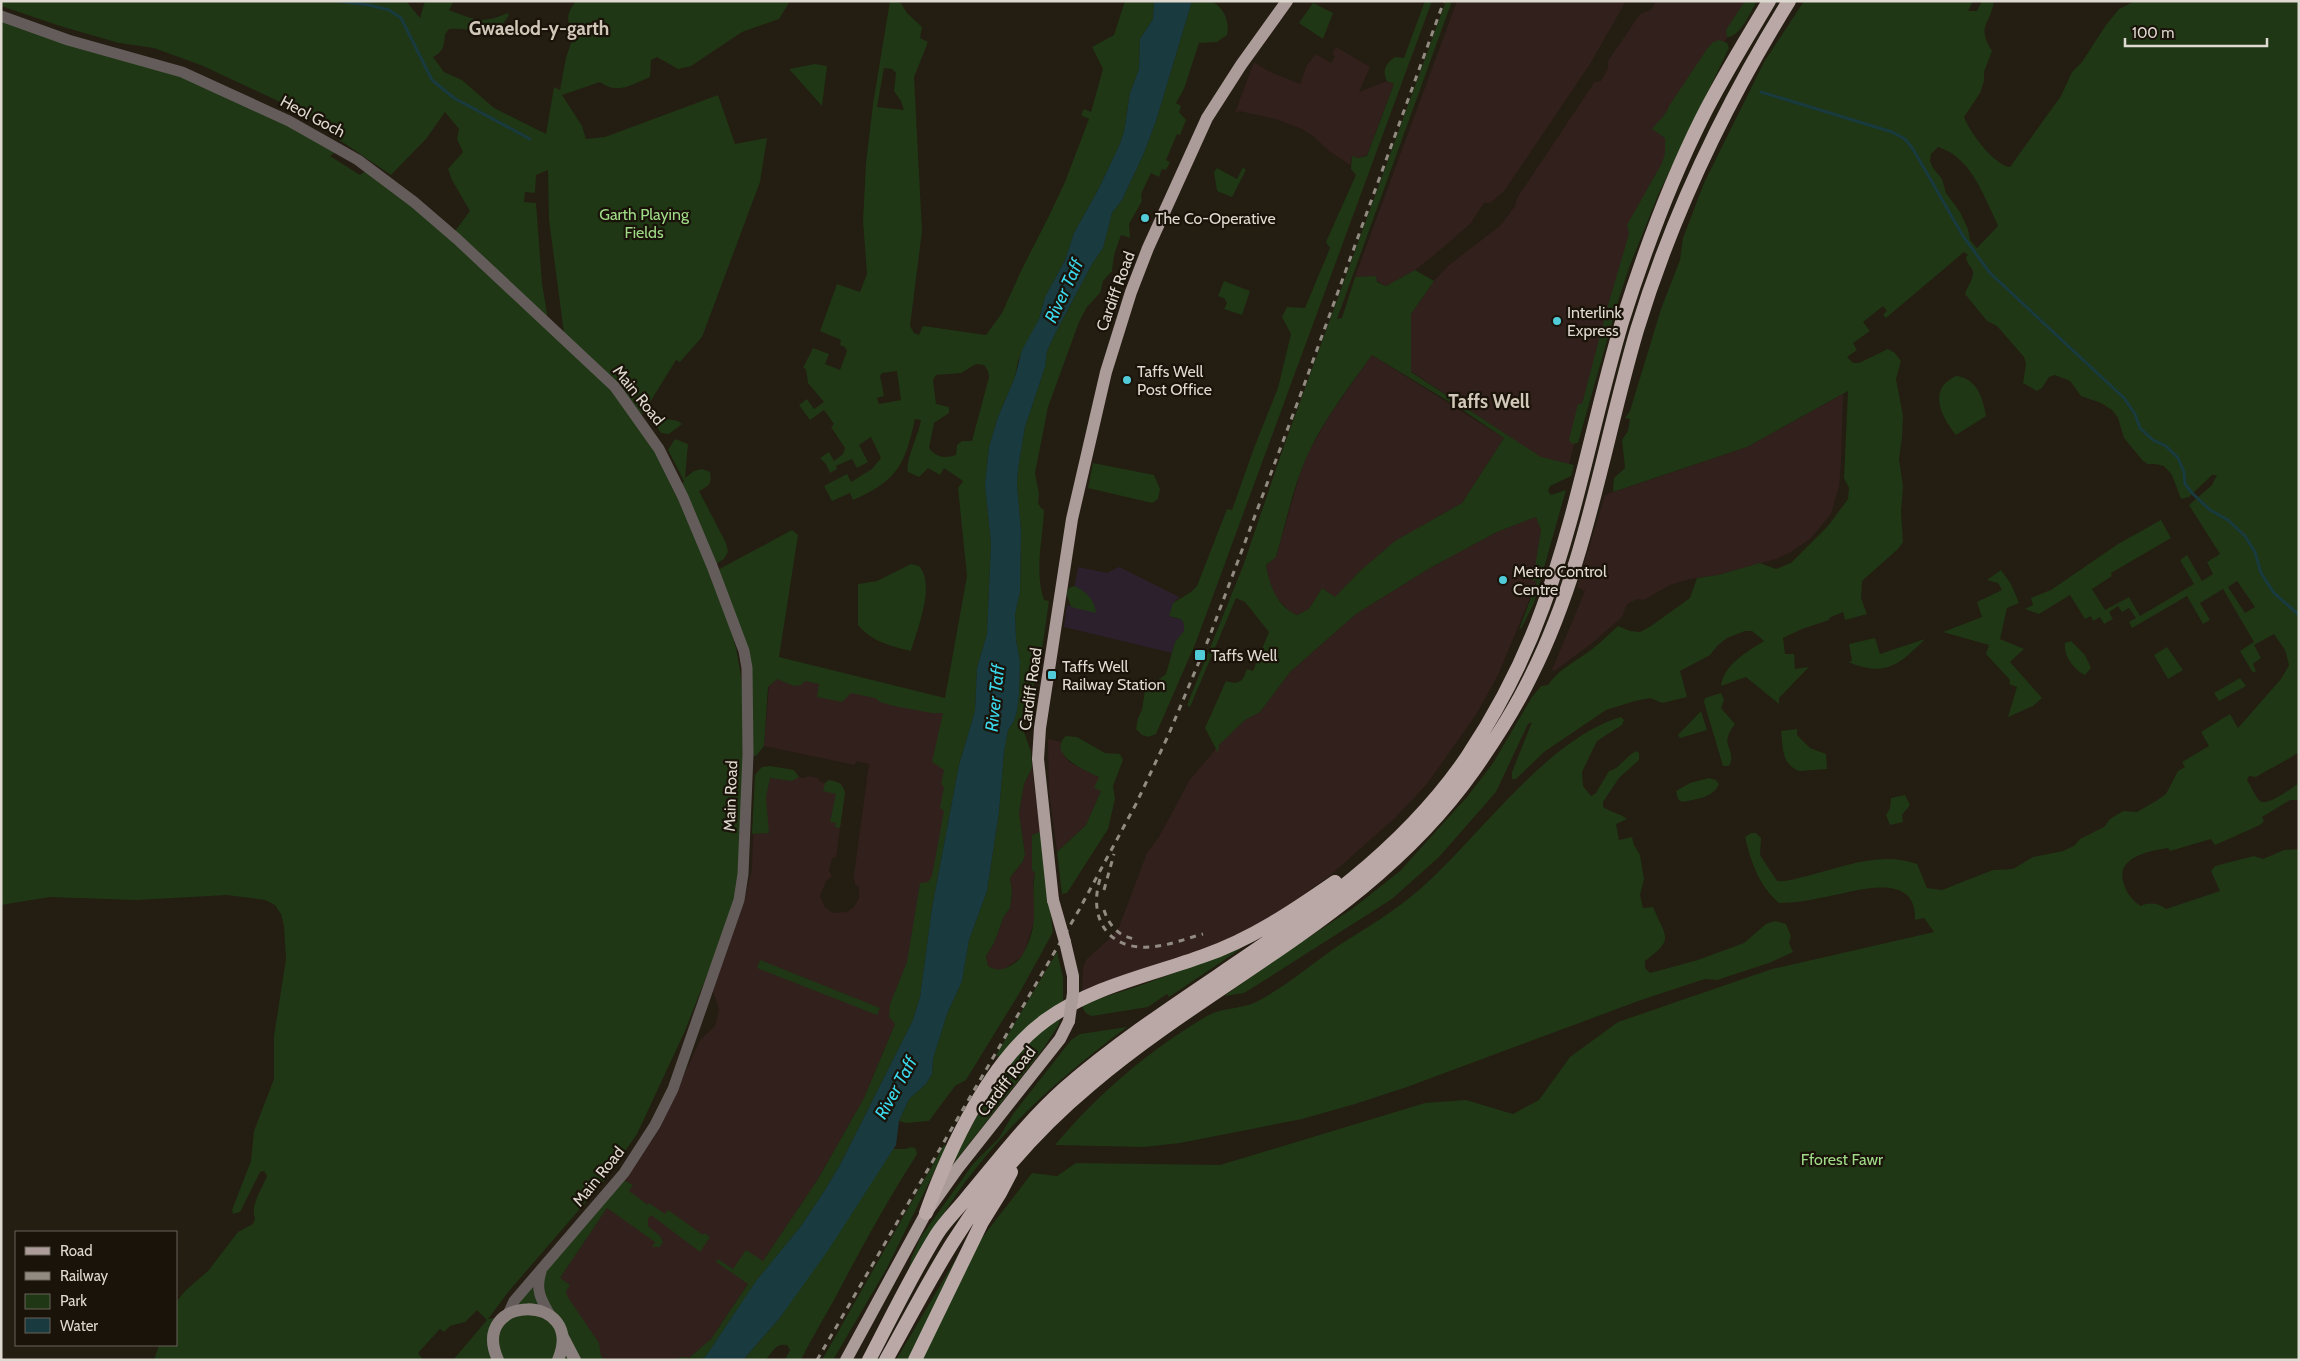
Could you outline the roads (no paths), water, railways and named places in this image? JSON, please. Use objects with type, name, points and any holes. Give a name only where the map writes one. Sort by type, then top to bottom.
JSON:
[{"type":"highway","points":[[869,1360],[939,1230],[994,1163],[1038,1114],[1062,1091],[1115,1048],[1310,912],[1382,854],[1438,794],[1464,760],[1492,717],[1520,665],[1544,606],[1578,492],[1621,327],[1658,216],[1702,118],[1723,78],[1769,1]]},
{"type":"highway","points":[[886,1360],[952,1243],[992,1186],[1018,1155],[1068,1104],[1114,1065],[1288,945],[1390,865],[1418,838],[1450,801],[1495,739],[1533,674],[1571,577],[1638,328],[1684,198],[1722,118],[1789,1]]},
{"type":"highway","points":[[926,1213],[952,1151],[992,1079],[1016,1048],[1047,1020],[1086,997],[1204,956],[1259,932],[1382,854]]},
{"type":"highway","points":[[915,1360],[982,1222],[1000,1193],[1018,1155]]},
{"type":"main road","name":"Cardiff Road","points":[[846,1360],[926,1213],[958,1168],[1060,1039],[1069,1021],[1073,993],[1073,976],[1053,900],[1038,759],[1039,733],[1072,519],[1106,372],[1141,265],[1198,136],[1230,81],[1287,1]]},
{"type":"main road","points":[[488,1360],[495,1330],[508,1314],[521,1308],[532,1308],[550,1315],[559,1326],[575,1360]]},
{"type":"main road","points":[[558,1360],[562,1352],[563,1337]]},
{"type":"main road","points":[[493,1345],[498,1360]]},
{"type":"street","name":"Heol Goch","points":[[1,16],[68,40],[182,72],[249,101],[335,146],[358,160],[414,202],[558,335]]},
{"type":"street","name":"Main Road","points":[[508,1314],[514,1301],[624,1173],[655,1125],[672,1089],[739,900],[742,874],[748,754],[748,677],[744,651],[706,551],[683,497],[659,449],[639,418],[615,388],[558,335]]},
{"type":"street","name":"Main Road","points":[[547,1262],[538,1282],[538,1290],[550,1315]]},
{"type":"water","name":"River Taff","points":[[1154,1],[1192,1],[1156,121],[1144,153],[1122,200],[1112,213],[1103,248],[1092,264],[1047,351],[1045,367],[1025,427],[1017,485],[1021,531],[1020,591],[1015,615],[1016,639],[1020,662],[1017,711],[1014,721],[1008,730],[1004,752],[999,812],[987,891],[969,940],[962,981],[947,1014],[933,1059],[932,1074],[926,1084],[909,1099],[899,1121],[896,1145],[829,1249],[779,1319],[743,1360],[700,1360],[706,1356],[756,1281],[801,1226],[825,1190],[841,1163],[913,1020],[920,997],[932,908],[959,765],[975,711],[977,668],[987,634],[991,543],[985,485],[989,447],[998,417],[1015,377],[1022,350],[1039,319],[1045,297],[1065,260],[1074,233],[1098,190],[1119,146],[1124,132],[1130,93],[1139,69],[1140,39],[1153,19]]},
{"type":"waterway","points":[[338,1],[389,10],[401,18],[432,80],[454,98],[530,139]]},
{"type":"waterway","points":[[1761,92],[1892,132],[1905,139],[1913,149],[1963,236],[1990,273],[2124,398],[2135,414],[2140,428],[2153,440],[2166,446],[2178,458],[2184,472],[2185,484],[2192,493],[2210,510],[2228,520],[2245,536],[2255,552],[2261,573],[2274,593],[2299,615]]},
{"type":"railway","points":[[817,1360],[1079,910],[1136,804],[1168,736],[1209,638],[1303,388],[1444,1]]},
{"type":"railway","points":[[1104,890],[1114,854]]},
{"type":"railway","points":[[1100,879],[1097,909],[1107,932],[1116,940],[1128,945],[1142,947],[1158,946],[1203,934]]},
{"type":"railway","points":[[1104,910],[1112,926],[1120,934],[1137,939]]},
{"type":"place","name":"The Co-Operative","points":[[1145,218]]},
{"type":"place","name":"Interlink Express","points":[[1557,321]]},
{"type":"place","name":"Taffs Well Post Office","points":[[1127,380]]},
{"type":"place","name":"Metro Control Centre","points":[[1503,580]]},
{"type":"place","name":"Taffs Well","points":[[1200,655]]},
{"type":"place","name":"Taffs Well Railway Station","points":[[1052,675]]},
{"type":"district","name":"Gwaelod-y-garth","points":[[539,28]]},
{"type":"district","name":"Taffs Well","points":[[1489,401]]},
{"type":"park label","name":"Garth Playing Fields","points":[[644,223]]},
{"type":"park label","name":"Fforest Fawr","points":[[1842,1159]]}]
